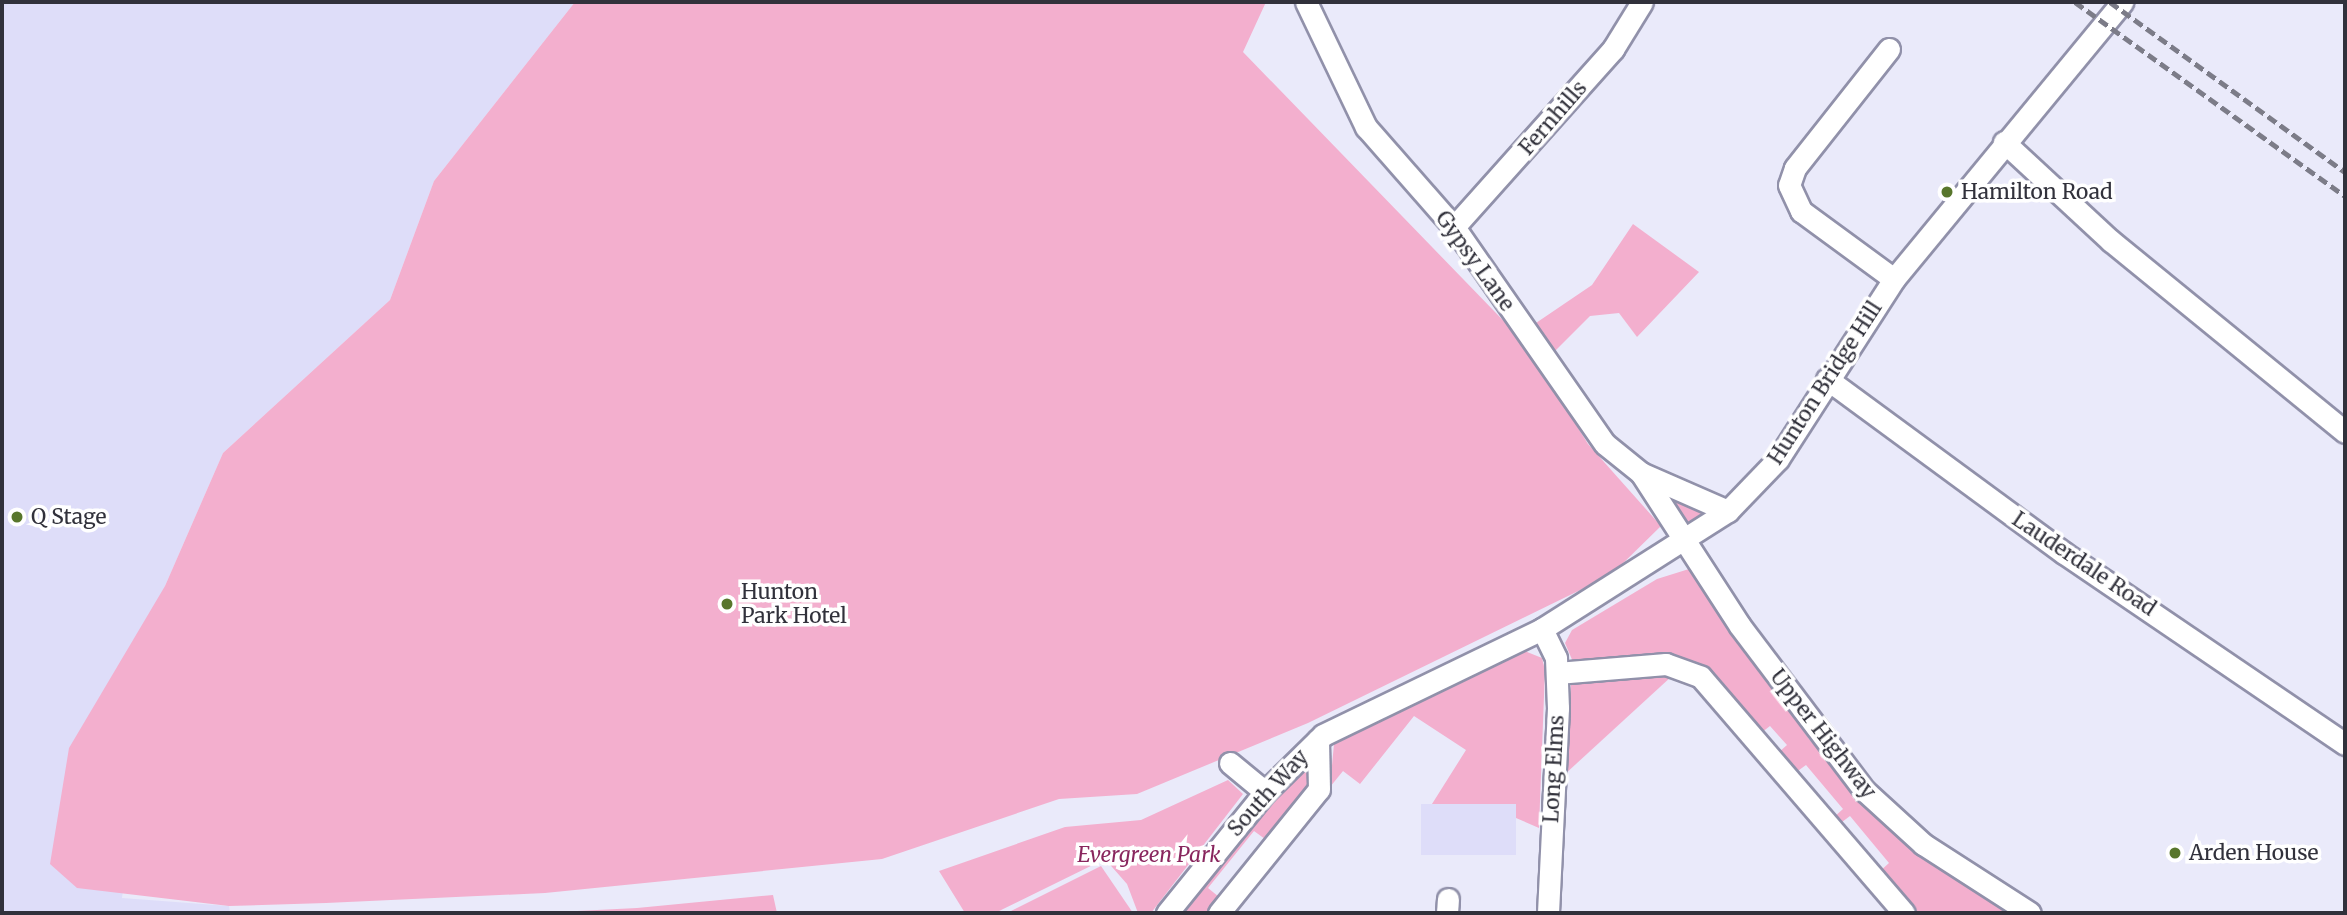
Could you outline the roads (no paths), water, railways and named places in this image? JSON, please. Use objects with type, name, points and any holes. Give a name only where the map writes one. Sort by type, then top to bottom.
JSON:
[{"type":"street","name":"Gypsy Lane","points":[[1306,2],[1366,127],[1454,227],[1597,434],[1642,473],[1688,541]]},
{"type":"street","name":"Fernhills","points":[[1454,227],[1613,49],[1642,2]]},
{"type":"street","name":"Hunton Bridge Hill","points":[[1335,726],[1542,629],[1688,541],[1728,511],[1778,459],[1894,279],[2004,142],[2122,2]]},
{"type":"street","points":[[1889,49],[1795,167],[1789,185],[1801,211],[1894,279]]},
{"type":"street","points":[[2004,142],[2111,241],[2345,432]]},
{"type":"street","name":"Lauderdale Road","points":[[1828,379],[2064,552],[2345,744]]},
{"type":"street","name":"Gypsy Lane","points":[[1642,473],[1728,511]]},
{"type":"street","name":"Upper Highway","points":[[1688,541],[1740,626],[1865,791],[1923,844],[2030,913]]},
{"type":"street","name":"Long Elms","points":[[1542,629],[1557,673],[1548,913]]},
{"type":"street","points":[[1557,673],[1666,664],[1701,677],[1904,913]]},
{"type":"street","name":"South Way","points":[[1167,913],[1265,792],[1335,726]]},
{"type":"street","name":"South Way","points":[[1219,913],[1319,789],[1318,740]]},
{"type":"street","points":[[1230,763],[1265,792]]},
{"type":"railway","points":[[2075,2],[2345,196]]},
{"type":"railway","points":[[2110,2],[2345,172]]},
{"type":"place","name":"Hamilton Road","points":[[1947,192]]},
{"type":"place","name":"Q Stage","points":[[17,517]]},
{"type":"place","name":"Hunton Park Hotel","points":[[727,604]]},
{"type":"place","name":"Arden House","points":[[2175,853]]},
{"type":"park label","name":"Evergreen Park","points":[[1149,855]]}]
